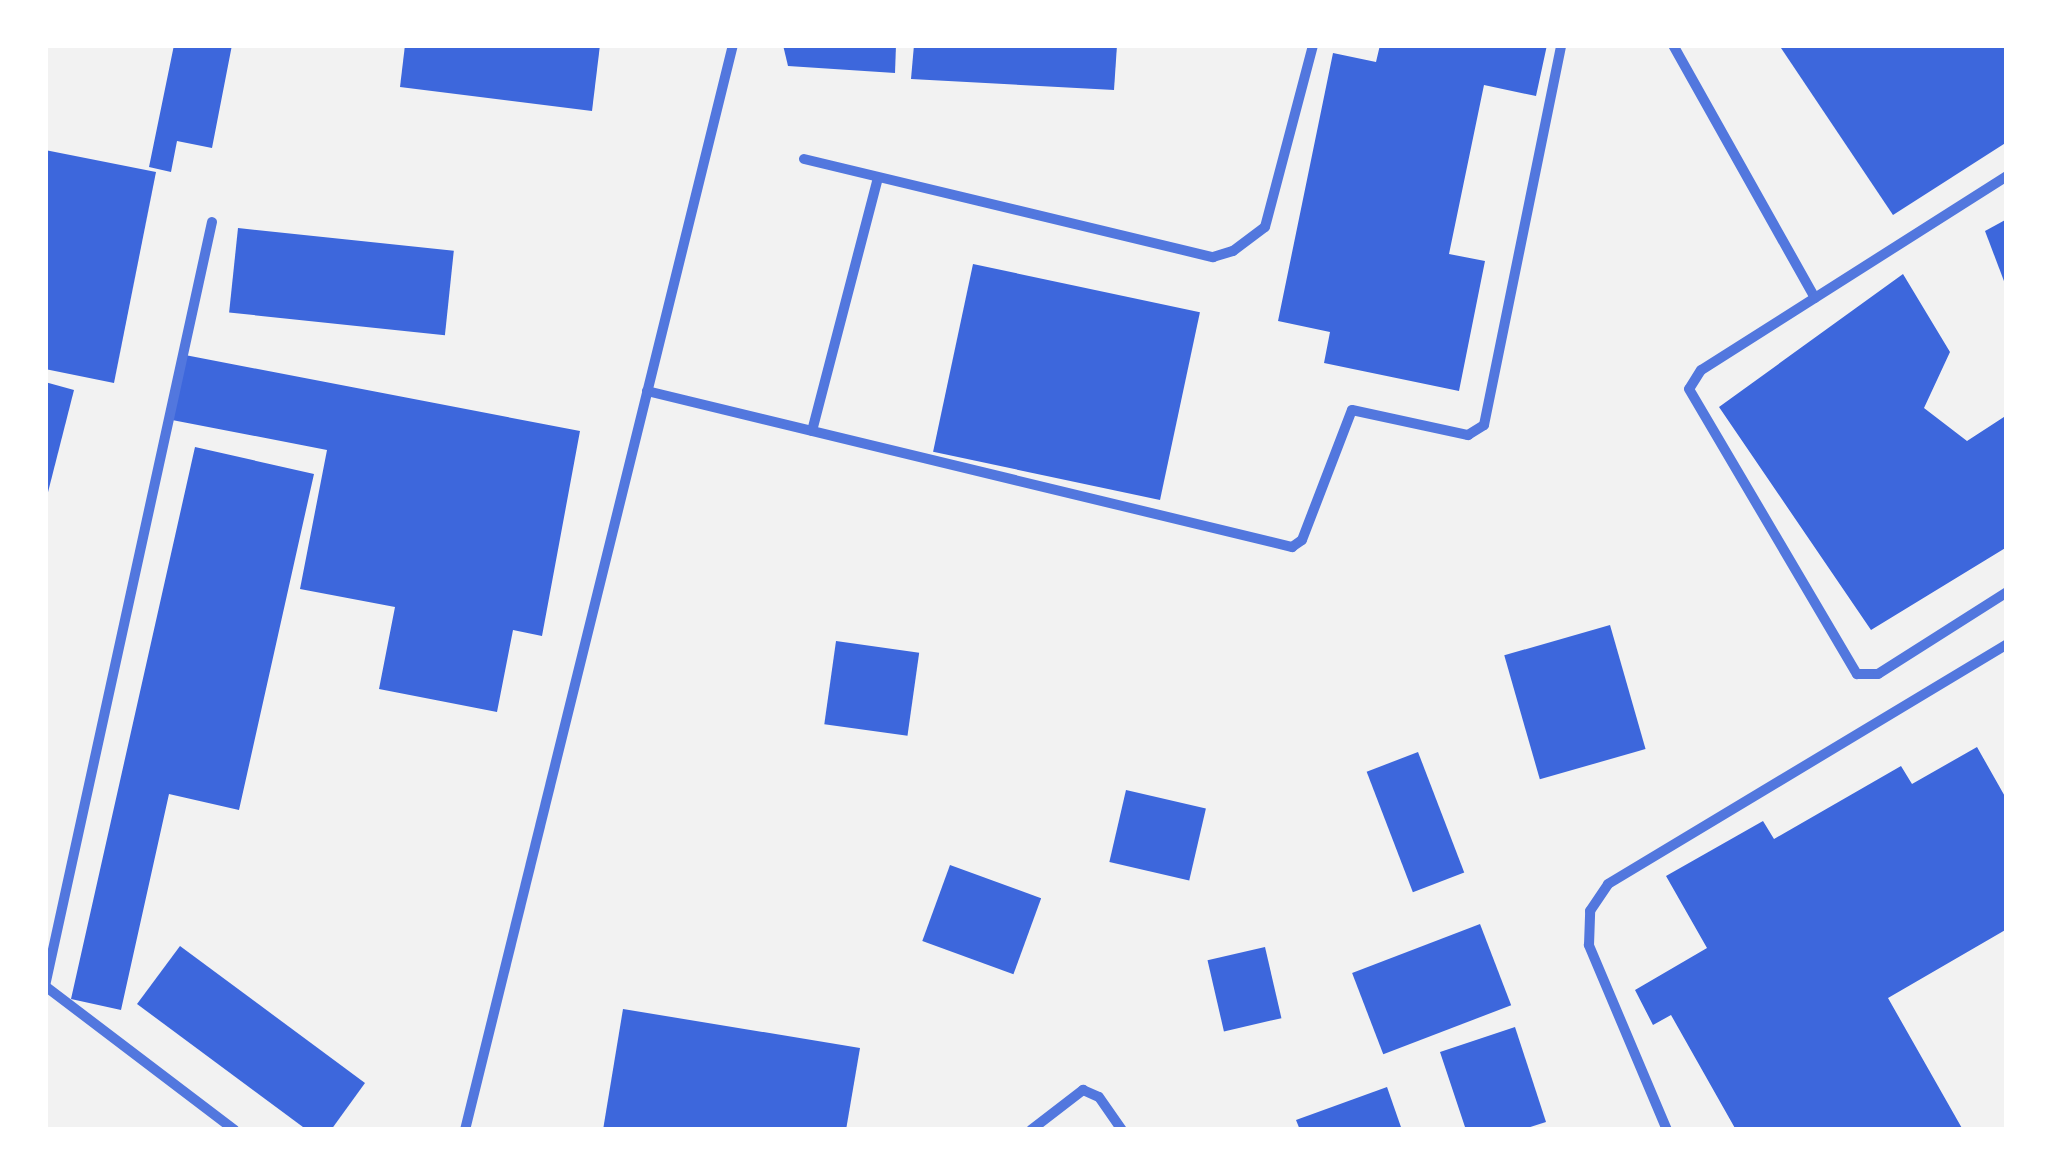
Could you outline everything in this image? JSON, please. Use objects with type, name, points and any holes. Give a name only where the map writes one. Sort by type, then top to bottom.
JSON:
[{"type":"street","points":[[465,1130],[732,45]]},
{"type":"street","points":[[804,159],[1193,254],[1234,251],[1265,226],[1314,45]]},
{"type":"street","points":[[647,391],[1292,547],[1302,540],[1352,410],[1468,435],[1484,425],[1561,45]]},
{"type":"street","points":[[1672,45],[1814,298]]},
{"type":"street","points":[[2007,176],[1700,370],[1690,390],[1850,667],[1878,674],[2007,592]]},
{"type":"street","points":[[812,431],[878,178]]},
{"type":"street","points":[[212,222],[45,986],[234,1130]]},
{"type":"street","points":[[1667,1130],[1588,944],[1590,912],[1608,884],[2007,644]]},
{"type":"street","points":[[1030,1130],[1083,1090],[1099,1097],[1122,1130]]},
{"type":"building","points":[[174,45],[232,45],[212,148],[177,141],[171,172],[149,167]]},
{"type":"building","points":[[405,45],[600,45],[592,111],[400,87]]},
{"type":"building","points":[[783,45],[896,45],[895,73],[788,66]]},
{"type":"building","points":[[914,45],[1117,45],[1114,90],[911,79]]},
{"type":"building","points":[[1380,45],[1547,45],[1536,96],[1484,85],[1449,254],[1485,261],[1459,391],[1324,363],[1330,332],[1278,321],[1333,53],[1376,62]]},
{"type":"building","points":[[1779,45],[2007,45],[2007,142],[1893,215]]},
{"type":"building","points":[[45,150],[156,172],[114,383],[45,369]]},
{"type":"building","points":[[2007,219],[2007,289],[1985,231]]},
{"type":"building","points":[[238,228],[454,251],[445,335],[229,313]]},
{"type":"building","points":[[973,264],[1200,312],[1160,500],[933,452]]},
{"type":"building","points":[[1903,274],[1950,352],[1924,408],[1967,441],[2007,415],[2007,547],[1871,630],[1719,407]]},
{"type":"building","points":[[185,355],[580,431],[542,636],[513,630],[497,712],[379,689],[395,607],[300,589],[327,450],[172,420]]},
{"type":"building","points":[[45,382],[74,390],[46,500],[45,499]]},
{"type":"building","points":[[195,447],[314,474],[239,810],[169,794],[121,1010],[71,999]]},
{"type":"building","points":[[1610,625],[1646,749],[1540,779],[1504,655]]},
{"type":"building","points":[[836,641],[919,653],[907,736],[824,724]]},
{"type":"building","points":[[1977,747],[2007,800],[2007,929],[1888,998],[1963,1130],[1736,1130],[1671,1015],[1653,1025],[1635,990],[1707,948],[1666,876],[1763,821],[1774,839],[1901,766],[1912,784]]},
{"type":"building","points":[[1418,752],[1464,872],[1413,892],[1367,772]]},
{"type":"building","points":[[1126,790],[1206,808],[1189,881],[1109,862]]},
{"type":"building","points":[[950,865],[1041,898],[1013,974],[922,941]]},
{"type":"building","points":[[1480,924],[1511,1005],[1383,1054],[1352,973]]},
{"type":"building","points":[[180,946],[365,1083],[331,1130],[307,1130],[137,1004]]},
{"type":"building","points":[[1265,947],[1281,1018],[1224,1031],[1208,960]]},
{"type":"building","points":[[623,1009],[860,1048],[846,1130],[603,1130]]},
{"type":"building","points":[[1515,1027],[1546,1122],[1521,1130],[1466,1130],[1440,1052]]},
{"type":"building","points":[[1387,1087],[1402,1130],[1300,1130],[1296,1120]]}]
